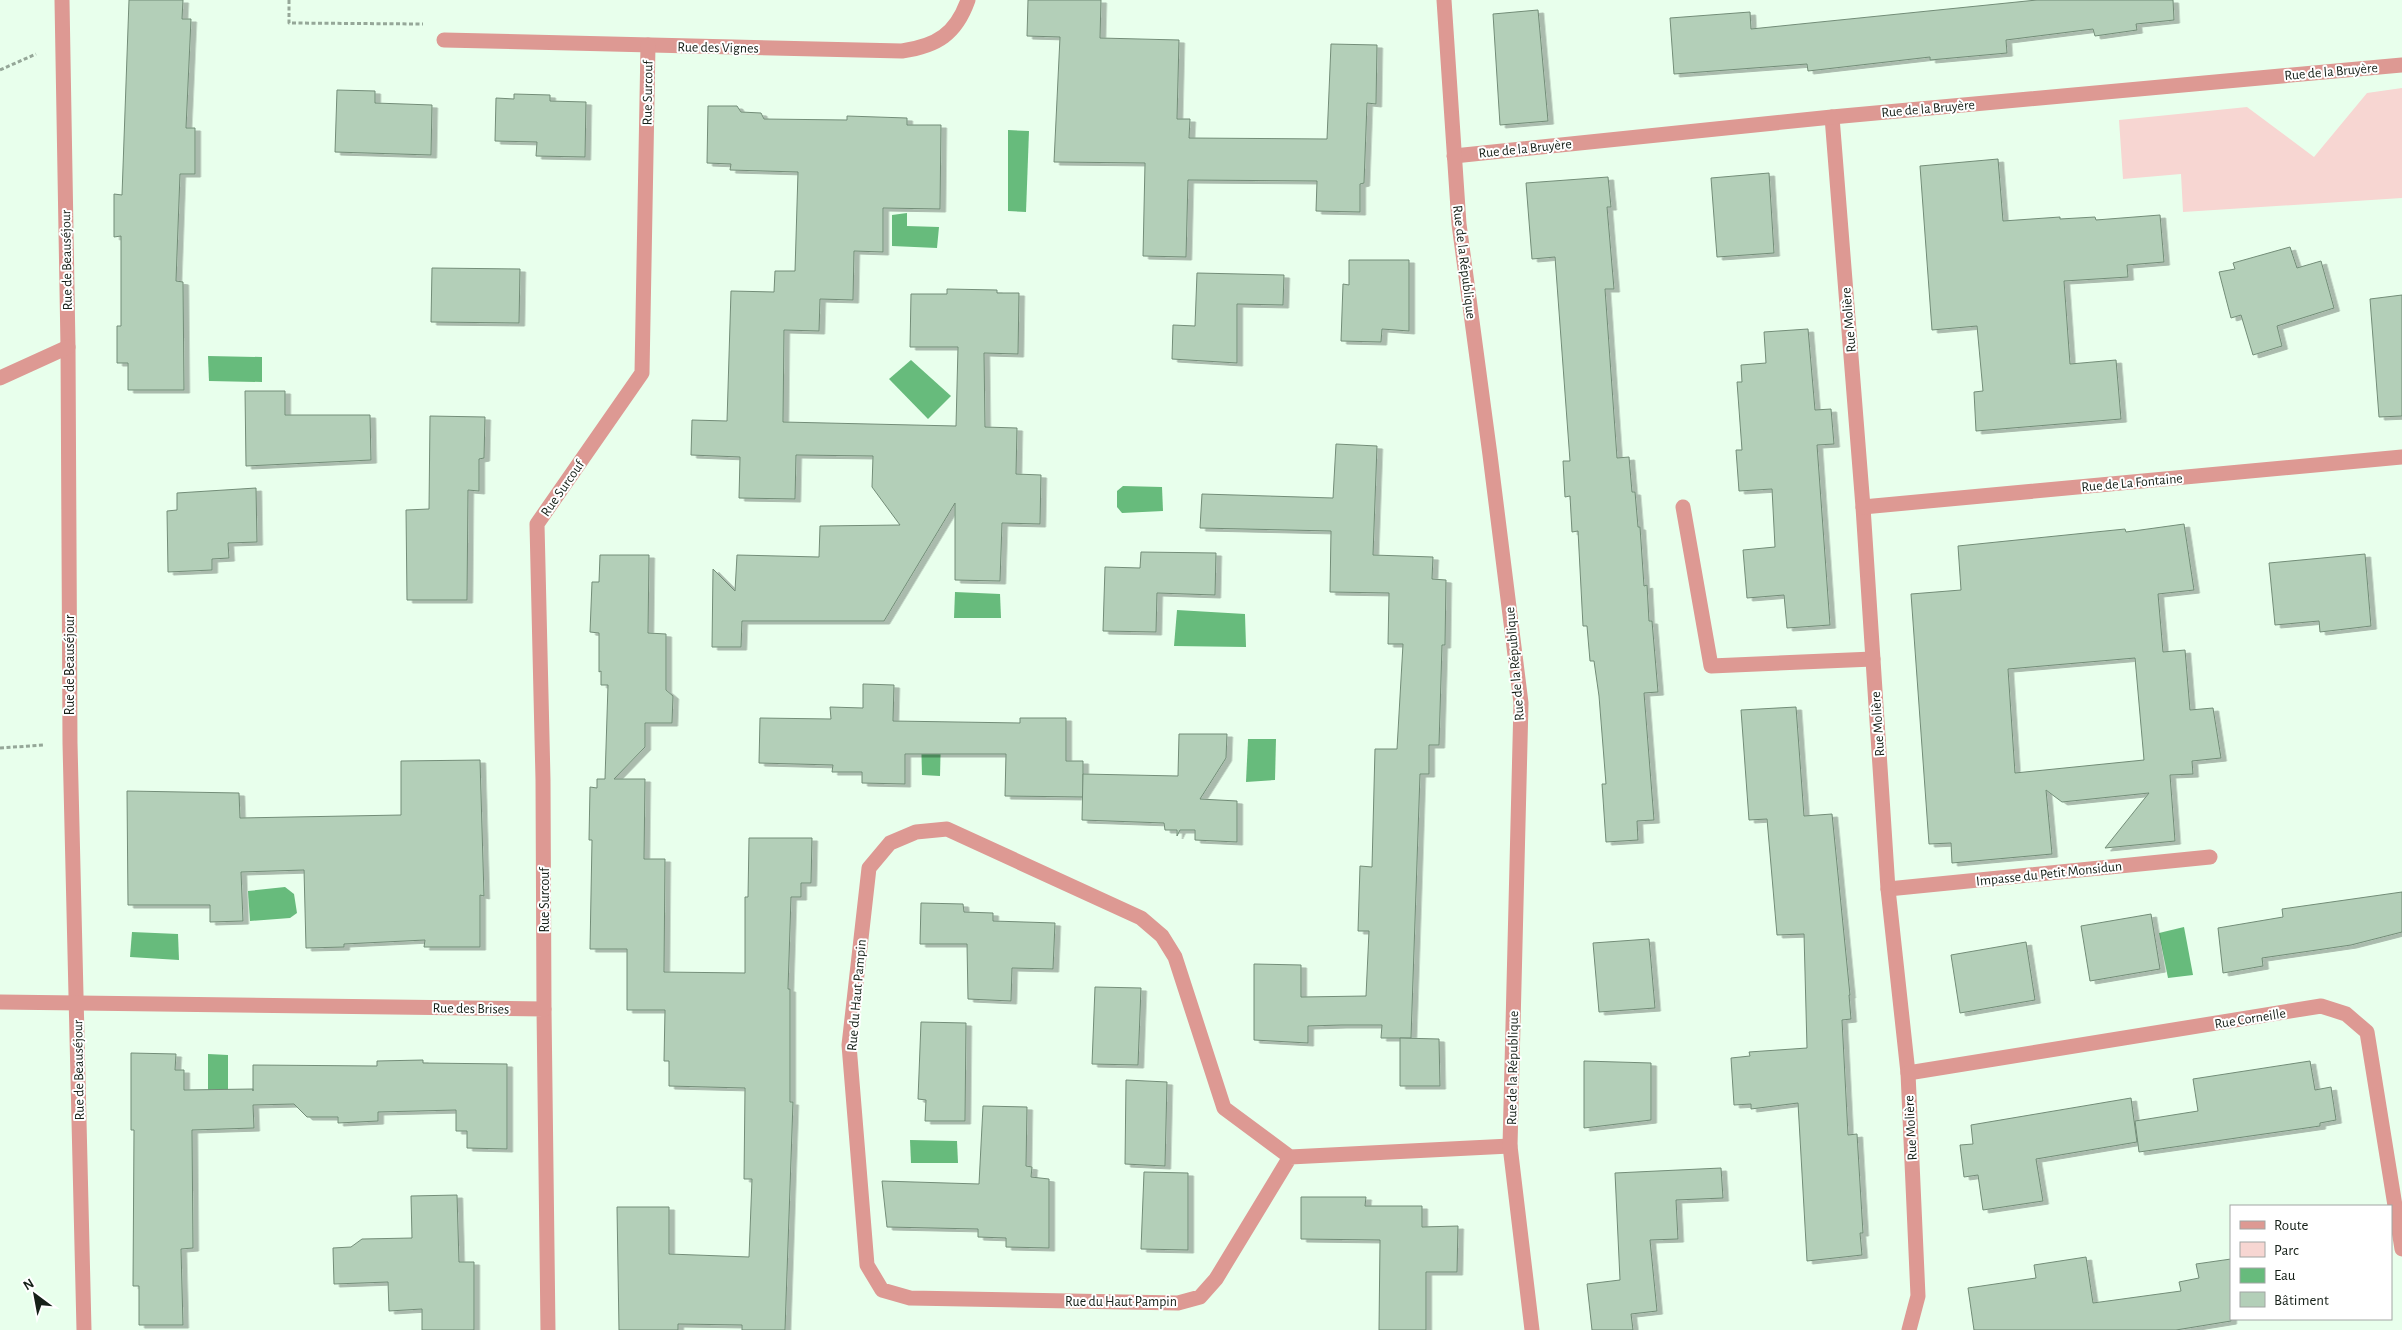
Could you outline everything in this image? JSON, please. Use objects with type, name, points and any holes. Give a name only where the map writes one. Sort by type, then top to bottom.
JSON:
[{"type":"street","name":"Rue de Beauséjour","points":[[62,0],[68,347],[70,743],[84,1330]]},
{"type":"street","name":"Rue des Vignes","points":[[444,40],[902,51],[924,48],[943,37],[961,18],[968,0]]},
{"type":"street","name":"Rue de la République","points":[[1444,0],[1459,224],[1521,703],[1510,1146],[1532,1330]]},
{"type":"street","name":"Rue Surcouf","points":[[544,1008],[543,780],[537,524],[642,373],[648,45]]},
{"type":"street","name":"Rue de la Bruyère","points":[[1454,156],[1832,117],[2402,65]]},
{"type":"street","name":"Rue Molière","points":[[1832,117],[1863,507],[1888,889],[1908,1073],[1918,1296],[1909,1330]]},
{"type":"street","points":[[0,378],[68,347]]},
{"type":"street","name":"Rue de La Fontaine","points":[[1863,507],[2402,457]]},
{"type":"street","points":[[1682,507],[1711,666],[1873,658]]},
{"type":"street","name":"Rue du Haut Pampin","points":[[947,830],[1141,918],[1162,936],[1175,957],[1224,1108],[1290,1157],[1216,1279],[1200,1297],[1178,1303],[910,1298],[882,1290],[867,1265],[848,1044],[869,868],[890,843],[916,832],[947,830]]},
{"type":"street","name":"Impasse du Petit Monsidun","points":[[1888,889],[2210,857]]},
{"type":"street","name":"Rue des Brises","points":[[0,1002],[544,1008]]},
{"type":"street","name":"Rue Corneille","points":[[1908,1073],[2321,1006],[2346,1014],[2367,1032],[2402,1249]]},
{"type":"street","points":[[544,1008],[548,1330]]},
{"type":"street","points":[[1290,1157],[1510,1146]]},
{"type":"path","points":[[289,0],[289,22],[431,24],[444,40]]},
{"type":"path","points":[[0,70],[62,42]]},
{"type":"path","points":[[0,748],[70,743]]},
{"type":"green space","points":[[2402,88],[2402,198],[2183,212],[2181,174],[2123,179],[2119,120],[2247,107],[2314,157],[2367,93]]},
{"type":"water","points":[[1008,130],[1029,131],[1026,212],[1008,211]]},
{"type":"water","points":[[907,213],[907,226],[939,227],[937,248],[892,246],[892,215]]},
{"type":"water","points":[[208,356],[262,357],[262,382],[209,381]]},
{"type":"water","points":[[911,360],[951,396],[928,419],[889,379]]},
{"type":"water","points":[[1123,486],[1162,487],[1163,511],[1122,513],[1117,507],[1117,491]]},
{"type":"water","points":[[955,592],[1000,594],[1001,618],[954,618]]},
{"type":"water","points":[[1177,610],[1245,614],[1246,647],[1174,646]]},
{"type":"water","points":[[941,735],[940,776],[922,775],[921,736]]},
{"type":"water","points":[[1248,739],[1276,739],[1275,780],[1246,782]]},
{"type":"water","points":[[285,887],[294,894],[297,913],[290,918],[250,921],[248,891]]},
{"type":"water","points":[[2184,927],[2193,975],[2168,978],[2159,933]]},
{"type":"water","points":[[132,932],[178,934],[179,960],[130,957]]},
{"type":"water","points":[[208,1054],[228,1055],[228,1094],[208,1092]]},
{"type":"water","points":[[910,1140],[957,1141],[958,1163],[911,1163]]},
{"type":"building","points":[[129,0],[183,0],[182,19],[191,19],[186,128],[195,128],[195,174],[180,174],[176,281],[183,282],[184,390],[128,390],[128,363],[117,363],[117,326],[121,326],[121,236],[114,237],[114,194],[122,195]]},
{"type":"building","points":[[1028,0],[1101,0],[1100,38],[1179,40],[1177,119],[1190,119],[1189,138],[1327,139],[1331,44],[1377,45],[1376,104],[1367,103],[1364,183],[1360,184],[1360,212],[1316,211],[1317,181],[1188,180],[1186,257],[1143,256],[1145,163],[1054,162],[1060,37],[1027,36]]},
{"type":"building","points":[[2037,0],[2173,0],[2174,20],[2136,24],[2137,30],[2095,36],[2093,29],[2006,40],[2007,53],[1930,60],[1930,57],[1808,71],[1807,64],[1674,74],[1670,18],[1750,12],[1751,29]]},
{"type":"building","points":[[1538,10],[1548,121],[1500,125],[1493,14]]},
{"type":"building","points":[[337,90],[375,91],[375,103],[432,105],[431,155],[335,152]]},
{"type":"building","points":[[514,94],[550,95],[550,101],[586,102],[585,157],[536,156],[537,142],[495,141],[496,98],[514,99]]},
{"type":"building","points":[[708,106],[737,106],[741,112],[761,113],[764,119],[847,120],[847,116],[907,118],[907,125],[941,125],[940,209],[883,208],[883,252],[854,251],[853,300],[820,299],[819,331],[784,330],[783,422],[956,426],[958,347],[910,347],[911,294],[947,294],[947,289],[997,290],[997,293],[1019,293],[1018,354],[984,353],[985,427],[1017,428],[1016,474],[1041,475],[1040,524],[1002,523],[1000,581],[955,580],[955,503],[884,621],[742,621],[741,647],[712,647],[713,569],[735,591],[737,555],[819,557],[820,526],[900,525],[872,487],[873,456],[796,455],[795,499],[739,498],[740,457],[691,455],[692,420],[727,421],[731,291],[774,292],[775,271],[795,271],[798,172],[730,170],[731,164],[707,163]]},
{"type":"building","points":[[1998,159],[2003,221],[2060,217],[2060,219],[2095,217],[2096,220],[2160,215],[2164,262],[2127,265],[2128,277],[2064,281],[2070,364],[2116,360],[2121,419],[1976,431],[1974,392],[1983,391],[1977,326],[1932,330],[1920,166]]},
{"type":"building","points":[[1769,173],[1774,253],[1717,257],[1711,178]]},
{"type":"building","points":[[1608,177],[1611,207],[1607,207],[1614,289],[1605,289],[1617,458],[1629,457],[1632,492],[1635,492],[1638,527],[1640,527],[1644,586],[1647,585],[1649,621],[1652,621],[1658,692],[1644,693],[1654,820],[1637,821],[1638,840],[1606,842],[1602,784],[1606,784],[1599,696],[1594,661],[1590,661],[1587,626],[1583,626],[1578,531],[1572,532],[1570,496],[1565,497],[1563,461],[1570,461],[1555,257],[1532,259],[1526,183]]},
{"type":"building","points":[[2290,247],[2297,268],[2321,261],[2334,308],[2277,326],[2282,346],[2253,355],[2241,315],[2231,318],[2219,272],[2235,269],[2233,263]]},
{"type":"building","points":[[1349,260],[1409,260],[1409,331],[1382,329],[1381,342],[1341,341],[1343,284],[1349,285]]},
{"type":"building","points":[[432,268],[520,269],[519,323],[431,322]]},
{"type":"building","points":[[1197,273],[1284,275],[1283,305],[1237,304],[1237,363],[1172,359],[1173,325],[1195,326]]},
{"type":"building","points":[[2402,295],[2402,416],[2379,417],[2370,299]]},
{"type":"building","points":[[1808,329],[1815,410],[1831,409],[1834,444],[1817,445],[1830,625],[1787,628],[1784,595],[1747,598],[1743,550],[1775,547],[1772,489],[1739,491],[1736,450],[1742,450],[1737,382],[1742,382],[1741,365],[1766,363],[1764,332]]},
{"type":"building","points":[[245,391],[285,391],[285,415],[370,415],[371,460],[246,466]]},
{"type":"building","points":[[430,416],[485,417],[484,458],[479,459],[479,491],[468,490],[467,600],[407,600],[406,510],[429,509]]},
{"type":"building","points":[[1336,444],[1377,446],[1373,555],[1433,557],[1432,579],[1446,580],[1445,645],[1442,645],[1439,745],[1429,745],[1429,774],[1420,774],[1411,1038],[1381,1038],[1382,1025],[1341,1025],[1308,1026],[1308,1043],[1254,1040],[1254,964],[1301,965],[1301,997],[1366,996],[1369,931],[1358,931],[1360,866],[1372,867],[1375,749],[1397,749],[1403,644],[1388,644],[1389,593],[1330,592],[1331,531],[1200,528],[1202,494],[1333,498]]},
{"type":"building","points":[[256,488],[257,542],[228,543],[229,558],[212,559],[212,570],[168,572],[167,511],[177,510],[177,493]]},
{"type":"building","points":[[2184,524],[2194,590],[2158,594],[2163,652],[2185,650],[2190,710],[2213,708],[2221,758],[2192,761],[2193,774],[2170,775],[2175,841],[2105,848],[2149,793],[2062,802],[2046,790],[2052,854],[1952,863],[1951,843],[1929,844],[1911,594],[1961,590],[1958,546],[2125,529],[2126,532]],"holes":[[[2135,658],[2144,760],[2015,773],[2008,669]]]},
{"type":"building","points":[[1141,552],[1216,553],[1215,595],[1157,593],[1156,632],[1103,631],[1105,567],[1140,568]]},
{"type":"building","points":[[2365,554],[2371,626],[2320,632],[2319,621],[2275,625],[2269,563]]},
{"type":"building","points":[[600,555],[649,555],[648,633],[666,634],[666,690],[673,696],[672,723],[645,723],[645,747],[614,779],[645,779],[644,859],[665,859],[664,972],[745,973],[745,897],[748,897],[749,838],[812,838],[811,883],[801,883],[801,897],[791,897],[788,989],[790,989],[790,1102],[793,1102],[785,1330],[742,1330],[742,1325],[678,1324],[678,1330],[619,1330],[617,1207],[669,1207],[669,1254],[749,1257],[752,1179],[744,1179],[745,1088],[669,1086],[669,1061],[664,1061],[665,1010],[627,1010],[627,949],[590,949],[592,840],[589,840],[590,787],[597,788],[597,779],[605,779],[608,685],[601,685],[599,633],[590,632],[592,582],[599,582]]},
{"type":"building","points":[[863,684],[894,685],[893,721],[1020,723],[1020,718],[1066,718],[1066,761],[1083,761],[1083,797],[1005,796],[1006,754],[905,754],[905,784],[862,783],[862,772],[832,772],[833,765],[759,763],[760,718],[831,719],[830,707],[863,708]]},
{"type":"building","points":[[1796,707],[1804,816],[1832,814],[1850,995],[1851,1019],[1842,1020],[1848,1135],[1857,1134],[1863,1233],[1860,1233],[1862,1255],[1807,1261],[1798,1103],[1751,1109],[1751,1104],[1734,1105],[1731,1058],[1750,1056],[1749,1052],[1807,1048],[1804,934],[1777,935],[1767,819],[1749,820],[1741,710]]},
{"type":"building","points":[[1179,734],[1227,734],[1226,758],[1200,799],[1237,801],[1237,842],[1195,840],[1195,830],[1180,830],[1177,836],[1177,830],[1165,830],[1164,823],[1082,820],[1083,774],[1178,776]]},
{"type":"building","points":[[480,760],[484,896],[480,895],[480,947],[424,947],[425,940],[344,944],[344,947],[306,948],[304,870],[241,872],[243,921],[210,922],[210,905],[128,905],[127,791],[239,793],[240,818],[401,815],[401,761]]},
{"type":"building","points":[[2402,892],[2402,932],[2351,945],[2262,958],[2263,966],[2223,973],[2218,928],[2283,917],[2282,909]]},
{"type":"building","points":[[921,903],[963,904],[964,912],[993,913],[993,921],[1055,923],[1053,969],[1012,968],[1011,1001],[968,999],[967,944],[920,944]]},
{"type":"building","points":[[2151,914],[2160,969],[2090,981],[2081,926]]},
{"type":"building","points":[[1649,939],[1655,1008],[1599,1012],[1593,943]]},
{"type":"building","points":[[2026,942],[2035,1000],[1960,1013],[1951,955]]},
{"type":"building","points":[[1095,987],[1141,988],[1138,1065],[1092,1064]]},
{"type":"building","points":[[921,1022],[966,1023],[965,1121],[925,1121],[926,1100],[918,1099]]},
{"type":"building","points":[[1400,1038],[1439,1039],[1440,1086],[1400,1086]]},
{"type":"building","points":[[131,1053],[176,1054],[175,1070],[184,1070],[184,1090],[253,1089],[253,1065],[377,1066],[377,1061],[423,1060],[423,1063],[507,1064],[507,1149],[467,1148],[467,1131],[456,1131],[456,1110],[378,1112],[378,1121],[338,1123],[338,1117],[307,1117],[294,1104],[253,1105],[254,1128],[192,1130],[193,1248],[181,1249],[183,1325],[139,1325],[139,1286],[133,1286],[134,1130],[131,1130]]},
{"type":"building","points":[[1584,1061],[1651,1063],[1651,1120],[1584,1128]]},
{"type":"building","points":[[2310,1061],[2315,1090],[2331,1087],[2336,1120],[2320,1123],[2320,1126],[2139,1152],[2135,1121],[2198,1111],[2193,1079]]},
{"type":"building","points":[[1126,1080],[1167,1082],[1165,1166],[1125,1164]]},
{"type":"building","points":[[2131,1098],[2137,1142],[2036,1159],[2043,1201],[1983,1210],[1978,1175],[1964,1177],[1960,1145],[1973,1144],[1971,1125]]},
{"type":"building","points":[[983,1106],[1027,1107],[1026,1166],[1032,1167],[1031,1177],[1049,1179],[1049,1248],[1006,1247],[1006,1238],[978,1237],[978,1229],[887,1227],[882,1181],[979,1184]]},
{"type":"building","points":[[1721,1168],[1723,1198],[1676,1200],[1678,1239],[1650,1240],[1657,1311],[1631,1314],[1633,1330],[1592,1330],[1587,1284],[1620,1280],[1615,1173]]},
{"type":"building","points":[[1144,1172],[1188,1173],[1188,1250],[1141,1249]]},
{"type":"building","points":[[457,1195],[459,1262],[474,1262],[474,1330],[422,1330],[422,1309],[389,1311],[388,1282],[334,1284],[333,1248],[351,1247],[362,1239],[412,1238],[411,1196]]},
{"type":"building","points":[[1301,1197],[1366,1197],[1365,1206],[1422,1206],[1422,1227],[1458,1226],[1457,1272],[1426,1272],[1426,1330],[1379,1330],[1380,1240],[1301,1239]]},
{"type":"building","points":[[2086,1257],[2093,1303],[2181,1291],[2179,1282],[2199,1278],[2196,1264],[2230,1259],[2231,1321],[2176,1330],[1974,1330],[1968,1288],[2036,1278],[2034,1265]]}]
